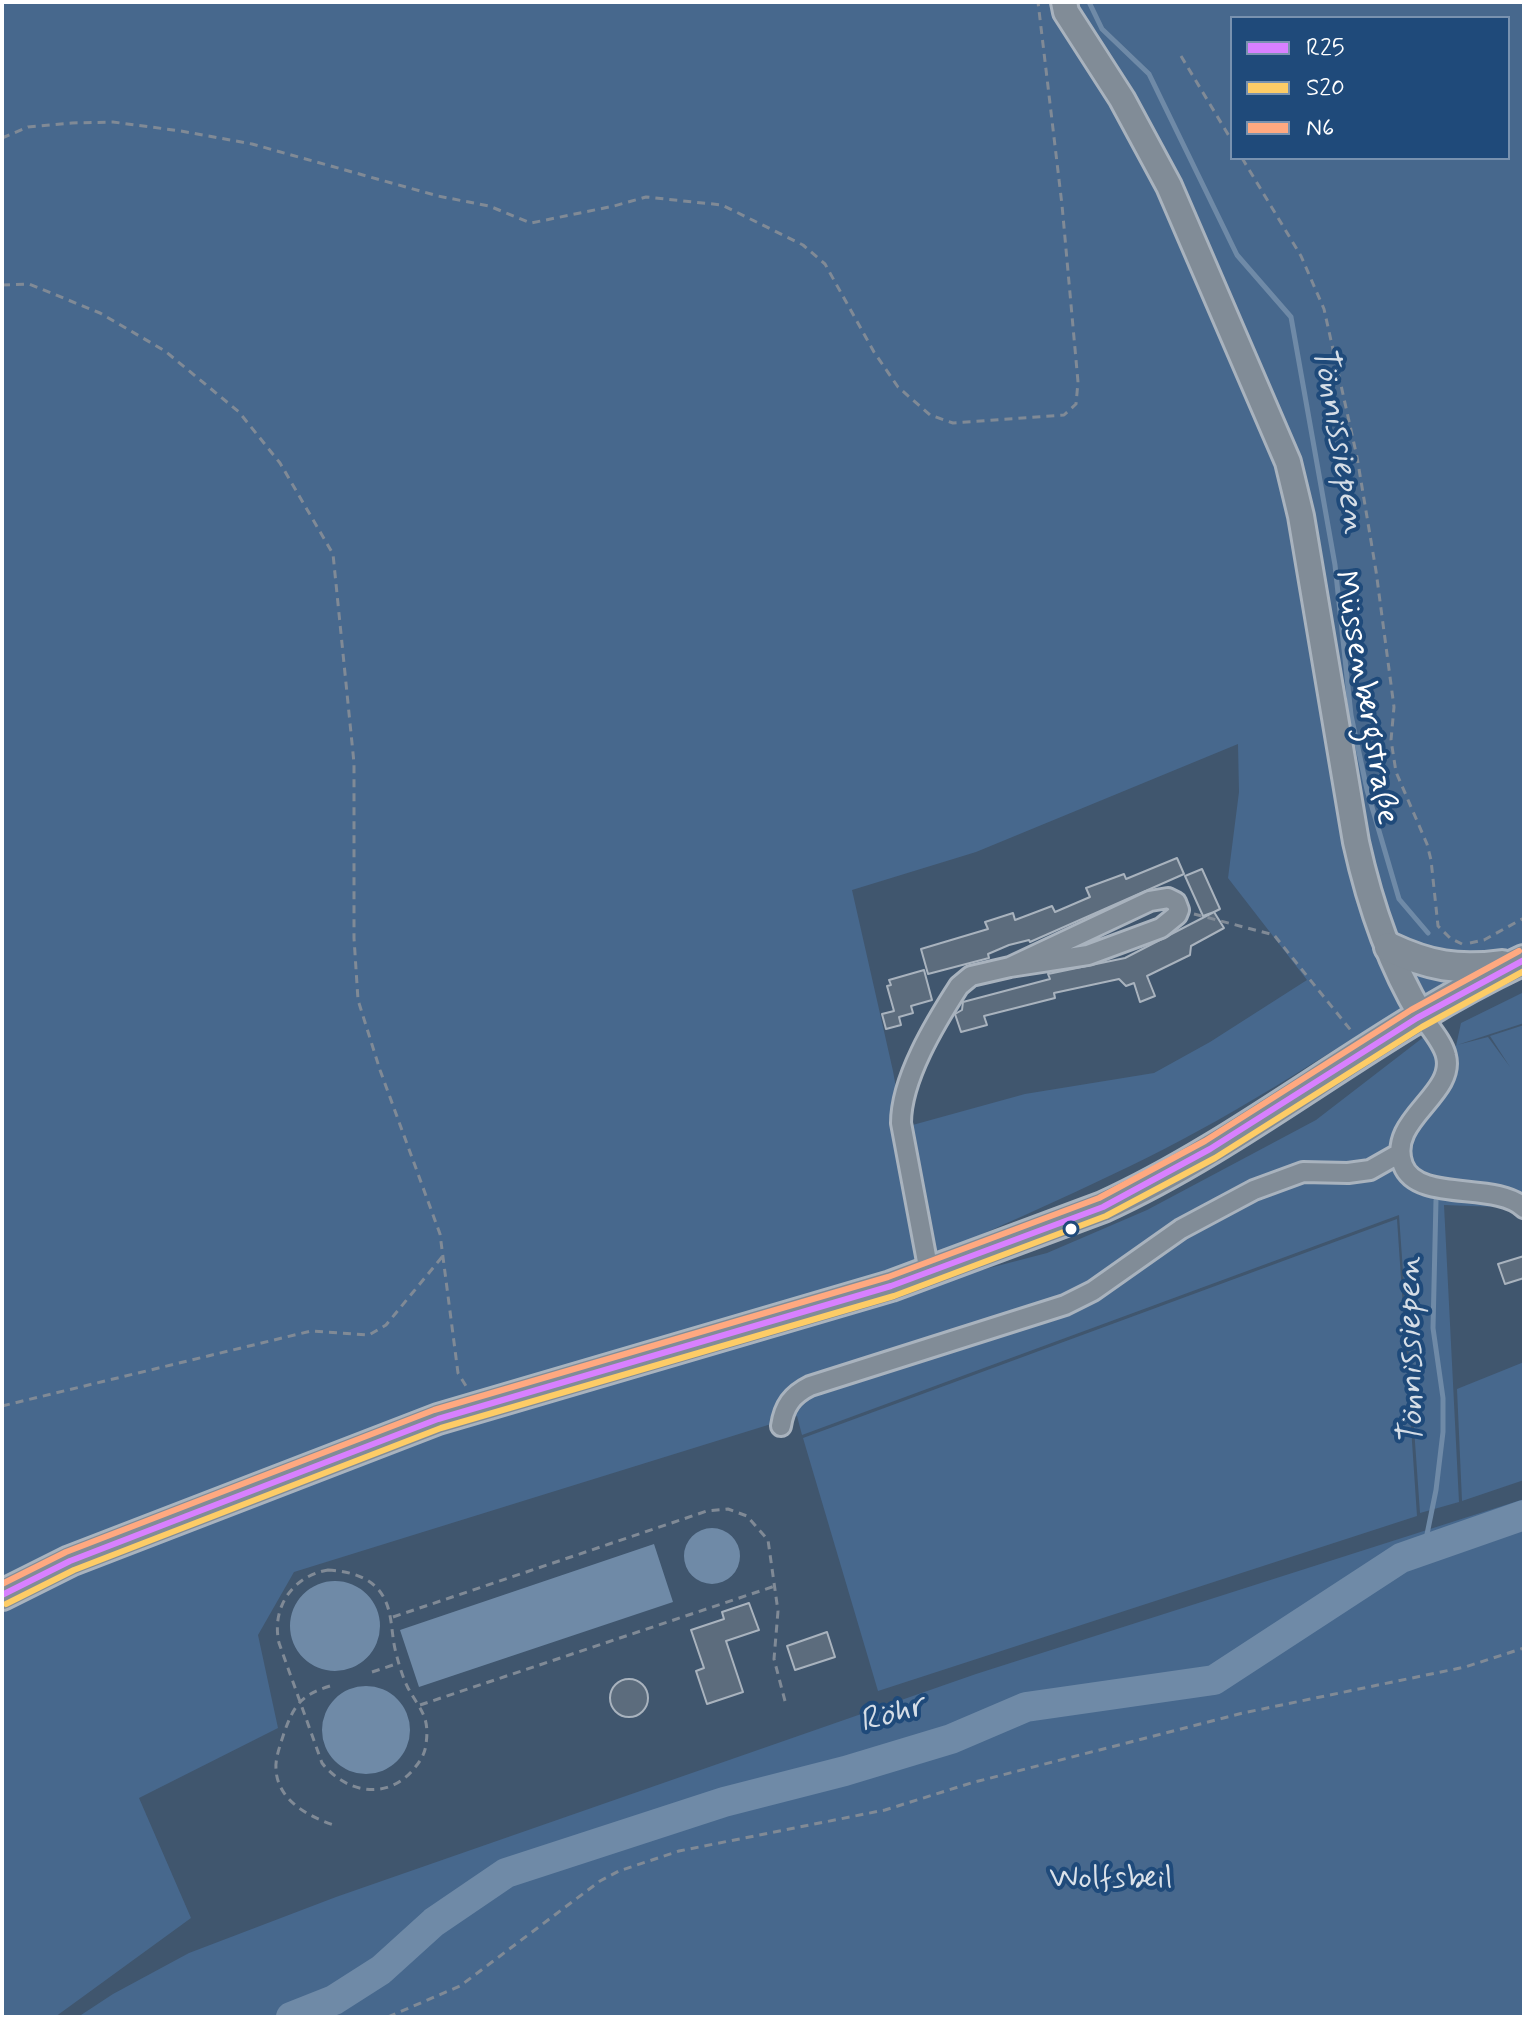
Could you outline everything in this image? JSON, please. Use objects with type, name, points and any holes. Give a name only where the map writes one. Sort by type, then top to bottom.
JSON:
[{"type":"main road","name":"Müssenbergstraße","points":[[1064,2],[1066,12],[1122,99],[1169,186],[1288,462],[1301,516],[1366,886],[1389,947],[1421,1015]]},
{"type":"main road","points":[[1389,947],[1433,965],[1471,969],[1520,962]]},
{"type":"main road","points":[[2,1595],[70,1561],[384,1438],[479,1405],[802,1314],[1072,1220],[1137,1192],[1421,1015],[1520,962]]},
{"type":"street","points":[[929,1272],[901,1123],[904,1096],[935,1028],[959,986],[971,976],[1100,952],[1161,928],[1175,919],[1179,910],[1172,899],[1150,901],[1010,967]]},
{"type":"street","points":[[1421,1015],[1446,1053],[1448,1065],[1440,1085],[1407,1127],[1400,1153],[1403,1166],[1421,1182],[1506,1196],[1524,1208]]},
{"type":"street","points":[[781,1426],[791,1399],[810,1386],[1065,1305],[1093,1291],[1193,1222],[1234,1199],[1303,1172],[1370,1170],[1400,1153]]},
{"type":"path","points":[[2,138],[28,127],[72,123],[113,122],[181,131],[252,144],[438,196],[489,206],[531,223],[646,197],[722,205],[803,245],[825,264],[874,352],[898,387],[930,415],[953,423],[1064,415],[1076,404],[1078,382],[1062,205],[1038,2]]},
{"type":"path","points":[[1181,56],[1230,138]]},
{"type":"path","points":[[1243,160],[1301,256],[1324,309],[1357,457],[1376,571],[1394,707],[1391,740],[1396,772],[1427,844],[1438,926],[1461,944],[1473,943],[1524,918]]},
{"type":"path","points":[[2,285],[29,284],[100,313],[165,351],[239,412],[280,463],[333,554],[354,763],[354,938],[358,1000],[440,1234],[458,1373],[479,1405]]},
{"type":"path","points":[[1179,910],[1274,935],[1366,1049]]},
{"type":"path","points":[[2,1406],[311,1331],[369,1335],[386,1325],[442,1256]]},
{"type":"path","points":[[391,1618],[718,1509],[747,1516],[768,1540],[778,1611],[774,1659],[785,1701]]},
{"type":"path","points":[[328,1570],[357,1575],[380,1591],[391,1618],[399,1663],[407,1686],[420,1705],[427,1728],[426,1748],[420,1762],[400,1781],[376,1790],[346,1784],[334,1777],[322,1763],[277,1631],[280,1610],[299,1580],[309,1574],[328,1570]]},
{"type":"path","points":[[420,1705],[775,1586]]},
{"type":"path","points":[[388,2017],[460,1986],[600,1881],[619,1871],[679,1851],[885,1810],[971,1783],[1243,1713],[1465,1667],[1524,1648]]},
{"type":"path","points":[[372,1672],[399,1663]]},
{"type":"path","points":[[330,1686],[309,1693],[299,1701],[281,1742],[276,1764],[277,1778],[287,1796],[306,1815],[337,1826]]},
{"type":"green space","points":[[2,2],[1524,2],[1524,943],[1445,984],[1183,1139],[1076,1192],[932,1257],[909,1126],[1025,1094],[1154,1073],[1210,1042],[1307,980],[1228,878],[1239,792],[1238,744],[976,852],[852,890],[893,1071],[928,1284],[1047,1253],[1147,1210],[1316,1120],[1425,1036],[1456,1046],[1461,1023],[1524,992],[1524,1023],[1457,1045],[1488,1037],[1510,1067],[1490,1036],[1524,1025],[1524,1208],[1444,1205],[1459,1502],[1420,1513],[1399,1215],[802,1435],[797,1416],[294,1572],[258,1635],[278,1728],[139,1798],[191,1918],[55,2017],[2,2017]]},
{"type":"green space","points":[[1397,1219],[1417,1516],[878,1691],[803,1438]]},
{"type":"green space","points":[[1524,1362],[1524,1480],[1462,1501],[1457,1389]]},
{"type":"green space","name":"Wolfsbeil","points":[[1524,1499],[1524,2017],[78,2017],[113,1994],[189,1953],[336,1897],[976,1674]]},
{"type":"shaded area","points":[[712,1528],[732,1536],[740,1556],[732,1576],[712,1584],[692,1576],[684,1556],[692,1536]]},
{"type":"shaded area","points":[[654,1544],[673,1602],[419,1687],[400,1630]]},
{"type":"shaded area","points":[[335,1581],[352,1585],[367,1594],[376,1609],[380,1626],[376,1643],[367,1658],[352,1667],[335,1671],[318,1667],[303,1658],[294,1643],[290,1626],[294,1609],[303,1594],[318,1585]]},
{"type":"shaded area","points":[[366,1686],[383,1689],[397,1699],[407,1713],[410,1730],[407,1747],[397,1761],[383,1771],[366,1774],[349,1771],[335,1761],[325,1747],[322,1730],[325,1713],[335,1699],[349,1689]]},
{"type":"building","points":[[1177,858],[1184,874],[1030,942],[1009,945],[988,954],[989,958],[928,974],[921,949],[988,929],[985,922],[1013,913],[1015,920],[1052,906],[1055,912],[1090,897],[1086,888],[1124,874],[1126,879]]},
{"type":"building","points":[[1202,869],[1220,909],[1203,916],[1185,876]]},
{"type":"building","points":[[1214,912],[1224,928],[1191,946],[1190,955],[1147,976],[1155,996],[1140,1002],[1134,983],[1126,986],[1119,979],[1054,993],[1055,998],[984,1016],[987,1025],[961,1032],[955,1014],[962,1010],[963,1002],[1050,979],[1048,974],[1125,958]]},
{"type":"building","points":[[924,970],[932,1000],[911,1006],[913,1013],[899,1017],[901,1025],[886,1029],[882,1014],[894,1011],[887,986],[891,985],[889,980]]},
{"type":"building","points":[[1524,1256],[1524,1278],[1505,1284],[1498,1264]]},
{"type":"building","points":[[749,1603],[759,1630],[726,1641],[743,1692],[707,1704],[696,1671],[704,1668],[691,1630],[724,1619],[722,1612]]},
{"type":"building","points":[[827,1632],[835,1657],[795,1670],[787,1646]]},
{"type":"building","points":[[629,1679],[642,1685],[648,1698],[642,1711],[629,1717],[616,1711],[610,1698],[616,1685]]},
{"type":"waterway","name":"Tönnissiepen","points":[[1089,2],[1102,29],[1149,74],[1237,255],[1291,317],[1335,565],[1351,715],[1367,790],[1399,899],[1428,933]]},
{"type":"waterway","name":"Tönnissiepen","points":[[1424,1549],[1443,1432],[1443,1398],[1433,1328],[1436,1200]]},
{"type":"waterway","name":"Röhr","points":[[291,2017],[334,2000],[381,1970],[434,1922],[506,1873],[724,1802],[845,1771],[951,1739],[1026,1707],[1214,1680],[1401,1558],[1524,1515]]},
{"type":"transit line","name":"N6","points":[[2,1584],[66,1552],[434,1410],[888,1277],[1099,1198],[1205,1141],[1411,1010],[1519,951]]},
{"type":"transit line","name":"R25","points":[[2,1595],[70,1561],[438,1419],[891,1286],[1103,1207],[1210,1149],[1417,1018],[1524,960]]},
{"type":"transit line","name":"S20","points":[[6,1604],[74,1570],[441,1428],[894,1296],[1106,1216],[1215,1158],[1422,1027],[1524,971]]}]
